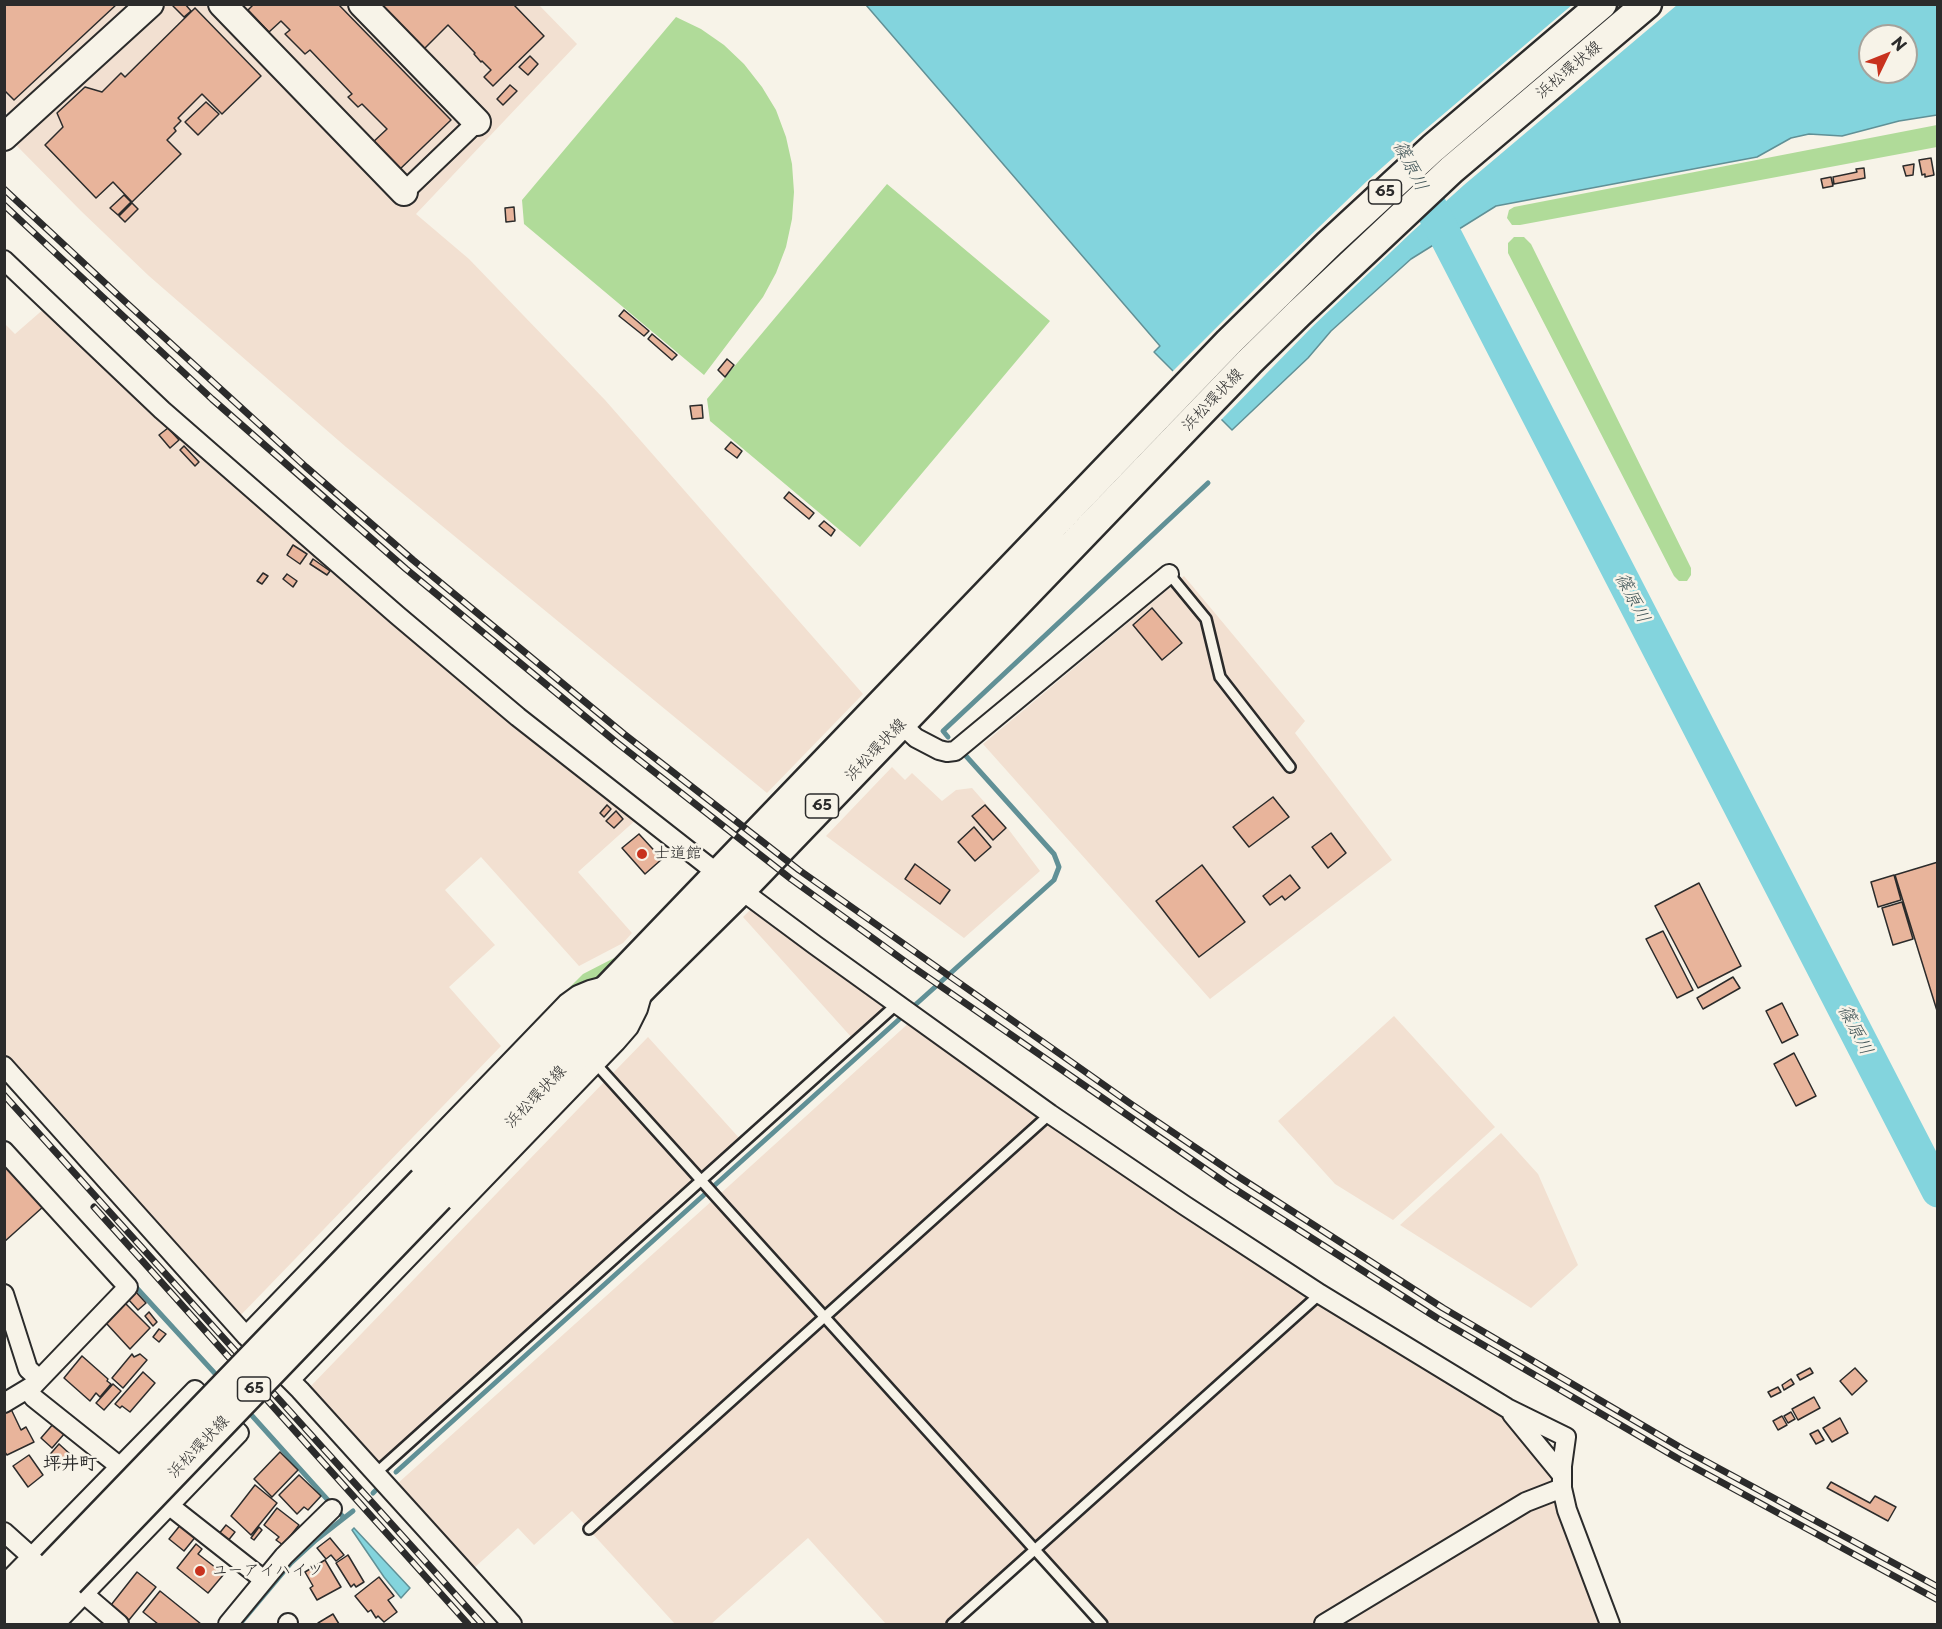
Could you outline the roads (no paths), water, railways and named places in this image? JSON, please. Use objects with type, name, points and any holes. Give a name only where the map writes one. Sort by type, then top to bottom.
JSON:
[{"type":"main road","name":"浜松環状線","points":[[28,1624],[60,1575],[431,1189],[613,984],[717,873],[1173,400],[1254,317],[1432,148],[1602,4]]},
{"type":"main road","name":"浜松環状線","points":[[431,1189],[741,890],[1299,313],[1452,170],[1647,4]]},
{"type":"main road","points":[[1173,400],[1194,420]]},
{"type":"main road","points":[[863,721],[892,732]]},
{"type":"main road","name":"浜松環状線","points":[[4,1614],[60,1575]]},
{"type":"street","points":[[5,135],[150,4]]},
{"type":"street","points":[[222,4],[404,192],[477,122],[362,4]]},
{"type":"street","points":[[4,260],[162,410],[397,615],[518,717],[717,873]]},
{"type":"street","points":[[892,732],[916,738],[946,752],[954,751],[1169,574]]},
{"type":"street","points":[[741,890],[1050,1113],[1184,1205],[1320,1294],[1508,1408],[1566,1437],[1562,1482],[1568,1510],[1610,1624]]},
{"type":"street","points":[[246,1336],[567,1003],[590,990],[613,984]]},
{"type":"street","points":[[291,1379],[596,1064],[629,1027],[638,1010],[645,985]]},
{"type":"street","points":[[4,1066],[246,1336],[291,1379],[512,1624]]},
{"type":"street","points":[[4,1151],[128,1287],[33,1385],[4,1403]]},
{"type":"street","points":[[4,1294],[33,1385],[34,1398],[264,1580]]},
{"type":"street","points":[[4,1586],[60,1575],[169,1505],[239,1433],[195,1390],[120,1467],[60,1575],[55,1624]]},
{"type":"street","points":[[1508,1408],[1562,1482]]},
{"type":"street","points":[[1330,1623],[1562,1482]]},
{"type":"street","points":[[228,1624],[284,1556],[332,1509]]},
{"type":"street","points":[[4,1532],[119,1624]]},
{"type":"lane","points":[[1169,574],[1206,619],[1220,677],[1290,767]]},
{"type":"lane","points":[[376,1473],[704,1182],[904,1009]]},
{"type":"lane","points":[[596,1064],[1102,1624]]},
{"type":"lane","points":[[589,1529],[1050,1113]]},
{"type":"lane","points":[[952,1624],[1320,1294]]},
{"type":"water","points":[[866,5],[1937,5],[1937,115],[1899,121],[1842,136],[1809,134],[1791,138],[1757,157],[1496,206],[1411,259],[1331,331],[1308,358],[1232,430],[1154,352],[1160,346]]},
{"type":"water","points":[[354,1528],[410,1588],[401,1598],[352,1530]]},
{"type":"waterway","name":"篠原川","points":[[1426,198],[1938,1191]]},
{"type":"waterway","points":[[948,737],[943,731],[1208,483]]},
{"type":"waterway","points":[[396,1472],[1054,880],[1059,867],[1054,854],[966,756]]},
{"type":"waterway","points":[[134,1285],[220,1379]]},
{"type":"waterway","points":[[246,1409],[344,1518]]},
{"type":"waterway","points":[[373,1493],[377,1489]]},
{"type":"waterway","points":[[240,1624],[291,1563],[353,1511]]},
{"type":"railway","points":[[4,189],[306,467],[413,560],[624,734],[799,870],[1131,1104],[1239,1177],[1443,1308],[1683,1449],[1938,1587]]},
{"type":"railway","points":[[4,205],[212,399],[406,569],[616,742],[791,879],[910,965],[1230,1186],[1437,1318],[1677,1458],[1938,1600]]},
{"type":"railway","points":[[4,1095],[482,1624]]},
{"type":"railway","points":[[94,1207],[468,1624]]},
{"type":"place","name":"士道館","points":[[642,854]]},
{"type":"place","name":"ユーアイハイツ","points":[[200,1571]]},
{"type":"district","name":"坪井町","points":[[70,1464]]}]
